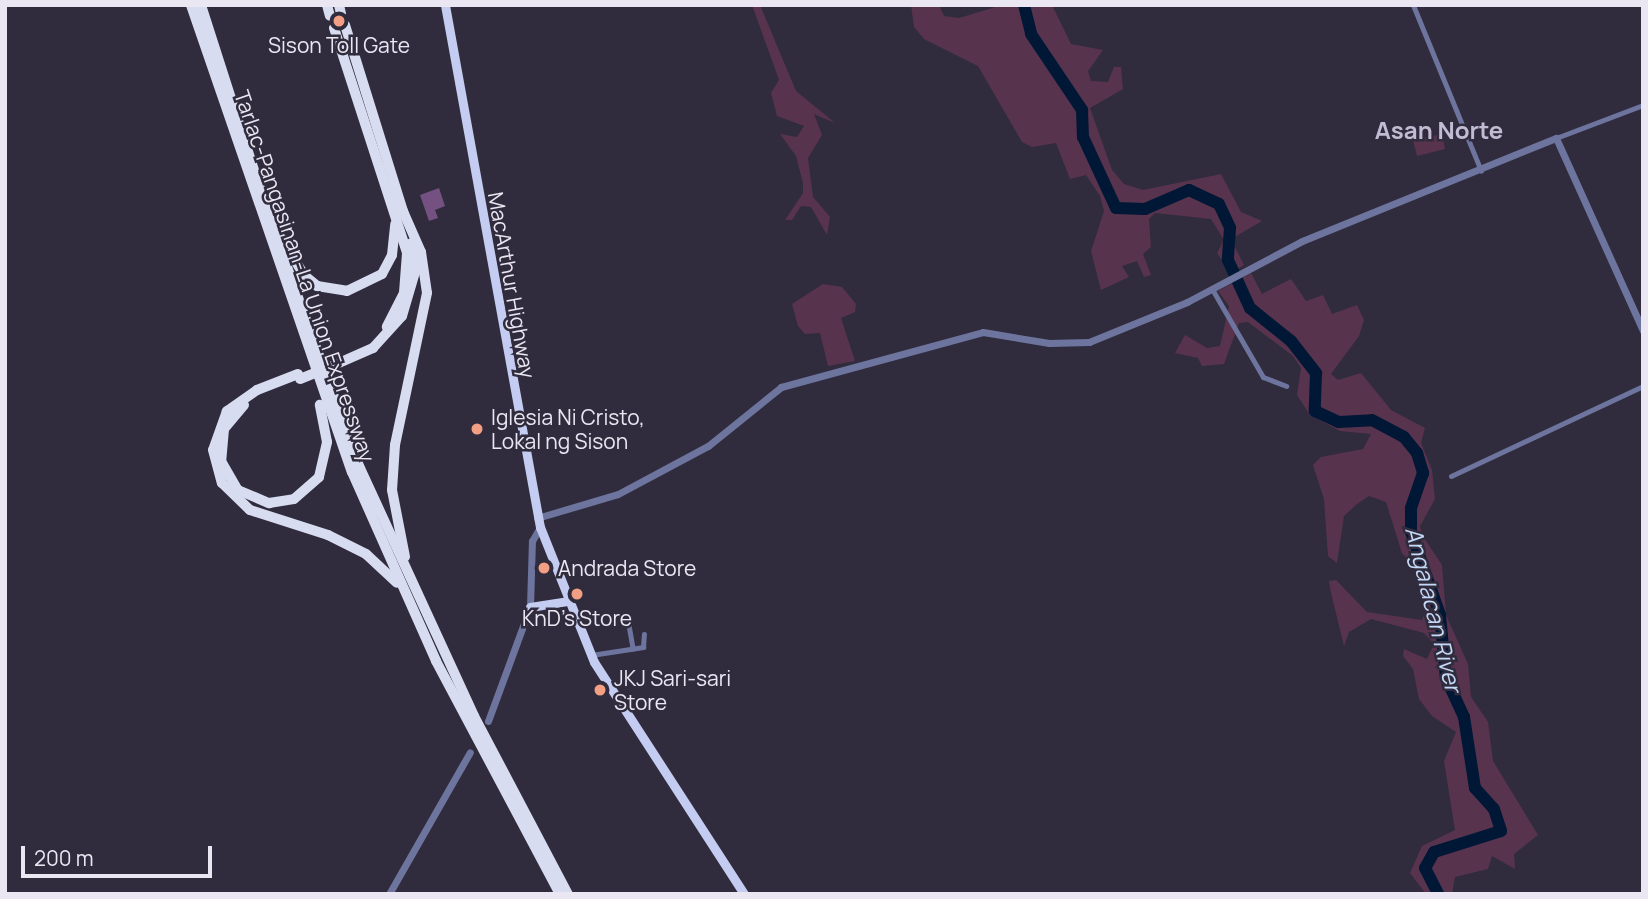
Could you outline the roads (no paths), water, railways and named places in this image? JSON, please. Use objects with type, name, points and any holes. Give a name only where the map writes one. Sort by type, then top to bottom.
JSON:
[{"type":"highway","name":"Tarlac-Pangasinan-La Union Expressway","points":[[191,5],[313,371],[410,594],[560,894]]},
{"type":"highway","name":"Tarlac-Pangasinan-La Union Expressway","points":[[201,5],[270,220],[360,468],[410,594],[568,894]]},
{"type":"highway","points":[[327,5],[337,12]]},
{"type":"highway","name":"MacArthur Highway","points":[[445,5],[538,522],[566,601],[591,655],[744,894]]},
{"type":"highway","points":[[340,27],[398,210],[407,253],[404,293],[386,328],[331,363],[257,390],[227,411],[213,450],[222,483],[250,510],[328,535],[366,554],[410,594]]},
{"type":"highway","points":[[270,220],[304,275],[317,286],[347,291],[382,274],[392,255],[398,210]]},
{"type":"highway","points":[[398,210],[421,251],[427,293],[401,412],[392,490],[410,594]]},
{"type":"highway","points":[[299,376],[245,404],[224,429],[223,470],[251,499],[269,503],[294,499],[319,477],[327,442],[313,371]]},
{"type":"highway","points":[[530,607],[566,601]]},
{"type":"street","points":[[1415,6],[1481,171]]},
{"type":"street","points":[[488,720],[530,607],[532,541],[538,522],[618,494],[718,440],[775,390],[984,332],[1080,344],[1212,289],[1302,241],[1643,105]]},
{"type":"street","points":[[1556,138],[1643,331]]},
{"type":"street","points":[[1212,289],[1263,377],[1286,386]]},
{"type":"street","points":[[1451,475],[1643,386]]},
{"type":"street","points":[[628,622],[633,649]]},
{"type":"street","points":[[591,655],[644,646],[644,634]]},
{"type":"street","points":[[390,894],[470,752]]},
{"type":"waterway","name":"Angalacan River","points":[[1024,5],[1031,34],[1082,110],[1083,137],[1116,208],[1145,209],[1189,190],[1219,204],[1230,228],[1228,260],[1250,308],[1291,341],[1316,373],[1315,411],[1339,422],[1372,420],[1404,437],[1417,453],[1423,473],[1411,508],[1411,532],[1440,615],[1446,678],[1464,717],[1475,788],[1494,809],[1501,831],[1434,852],[1425,868],[1438,894]]},
{"type":"place","name":"Sison Toll Gate","points":[[339,21]]},
{"type":"place","name":"Iglesia Ni Cristo, Lokal ng Sison","points":[[477,429]]},
{"type":"place","name":"Andrada Store","points":[[544,568]]},
{"type":"place","name":"KnD's Store","points":[[577,594]]},
{"type":"place","name":"JKJ Sari-sari Store","points":[[600,690]]},
{"type":"district","name":"Asan Norte","points":[[1439,130]]}]
